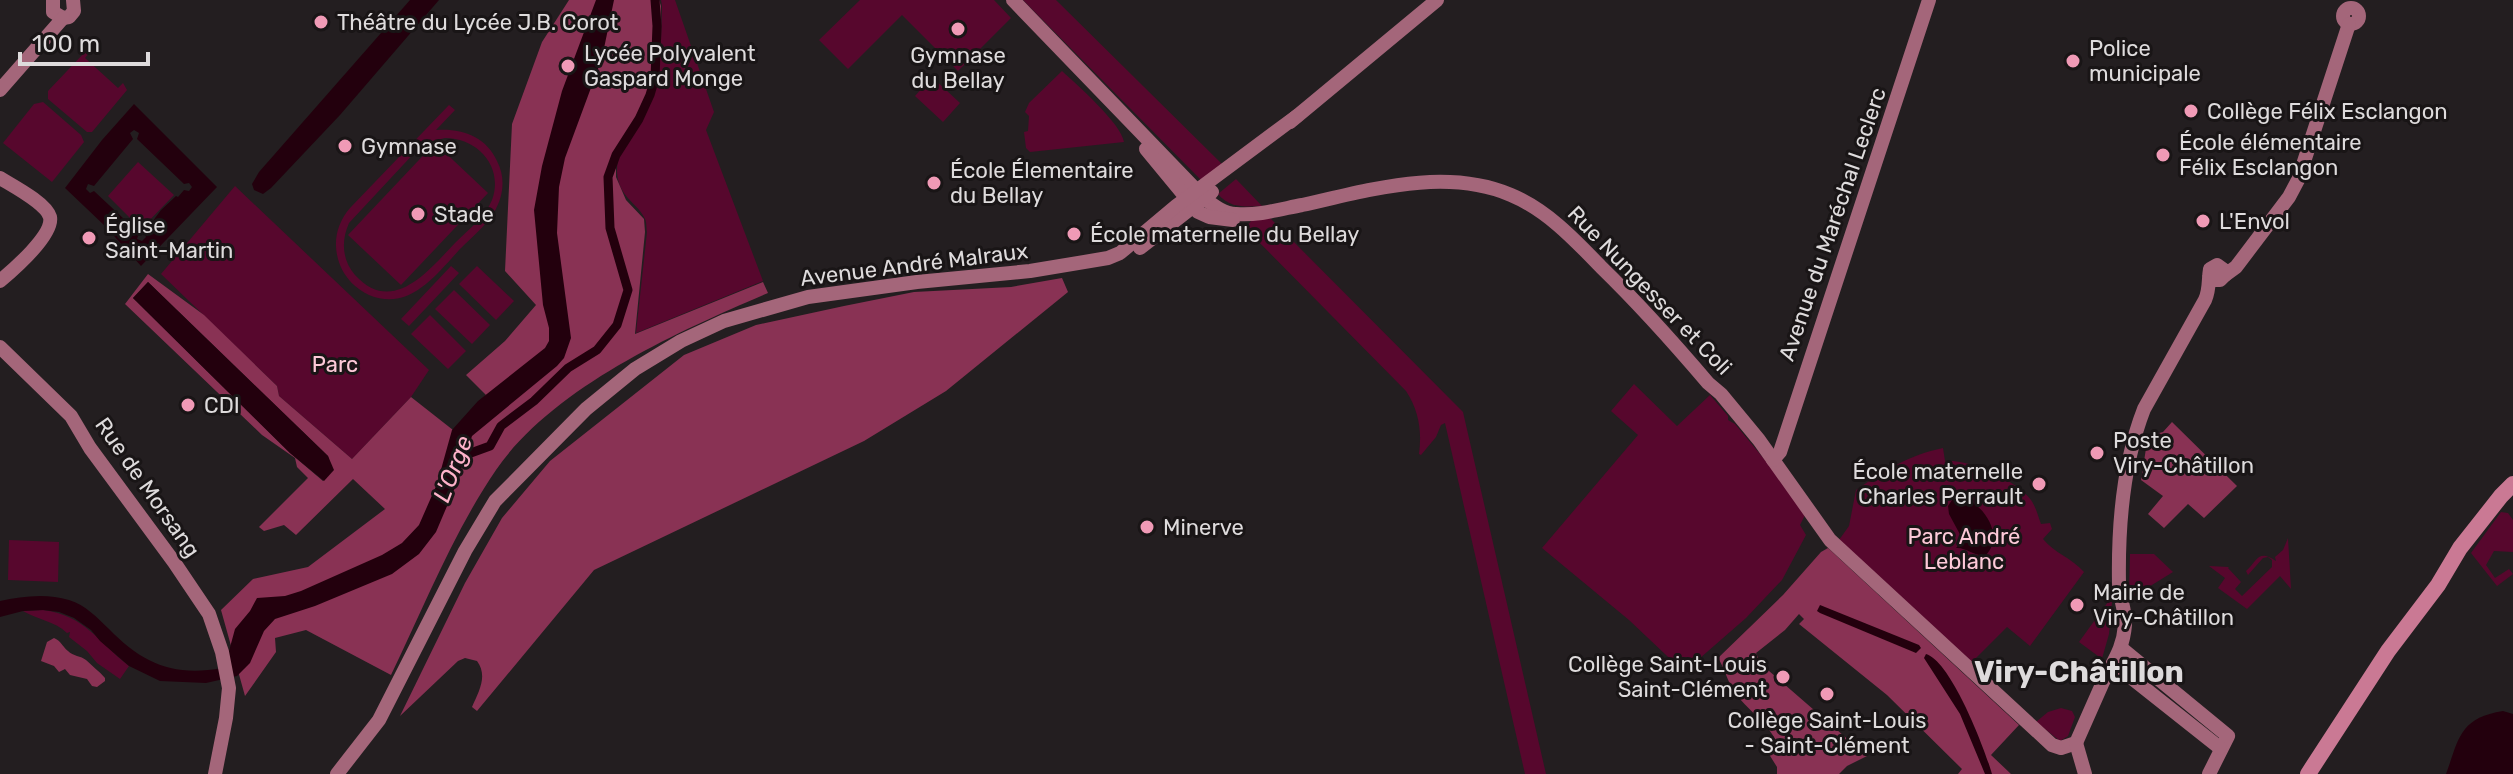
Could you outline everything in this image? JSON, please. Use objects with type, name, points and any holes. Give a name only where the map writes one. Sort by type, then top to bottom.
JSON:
[{"type":"main road","points":[[2308,774],[2480,507],[2513,475]]},
{"type":"main road","points":[[2388,651],[2438,585],[2460,548],[2507,490]]},
{"type":"main road","points":[[2299,774],[2344,717]]},
{"type":"street","points":[[51,2],[55,15],[63,18],[74,11],[73,0]]},
{"type":"street","points":[[1001,0],[1195,198],[1234,214],[1261,213]]},
{"type":"street","points":[[1013,0],[1195,198],[1203,215],[1234,220],[1261,213]]},
{"type":"street","name":"Avenue André Malraux","points":[[337,774],[383,714],[465,551],[495,501],[586,409],[635,369],[681,341],[724,321],[808,297],[1050,268],[1086,267],[1120,253],[1195,198],[1437,0]]},
{"type":"street","name":"Avenue du Maréchal Leclerc","points":[[1773,460],[1780,452],[1929,0]]},
{"type":"street","points":[[2085,774],[2076,743],[2121,648],[2125,625],[2119,583],[2125,484],[2144,409],[2218,274],[2236,267],[2293,191],[2303,170],[2349,24],[2359,18],[2360,4]]},
{"type":"street","points":[[0,90],[63,18]]},
{"type":"street","points":[[0,178],[37,202],[50,216],[49,230],[0,281]]},
{"type":"street","name":"Rue Nungesser et Coli","points":[[1261,213],[1359,192],[1445,180],[1479,185],[1514,196],[1541,212],[1563,229],[1621,286],[1721,394],[1830,540],[2050,744],[2061,748],[2076,743]]},
{"type":"street","name":"Rue de Morsang","points":[[0,347],[76,423],[90,448],[209,614],[228,681],[226,718],[215,774]]},
{"type":"street","points":[[2121,648],[2224,742]]},
{"type":"street","points":[[2114,664],[2190,726],[2224,742]]},
{"type":"street","points":[[2209,774],[2224,742]]},
{"type":"green space","points":[[661,0],[675,0],[714,112],[706,130],[763,281],[636,333],[647,232],[645,219],[621,188],[617,172],[620,153],[647,109],[655,88],[660,54]]},
{"type":"green space","name":"Gymnase du Bellay","points":[[860,0],[994,0],[1011,18],[958,71],[902,15],[848,69],[819,40]]},
{"type":"green space","points":[[1023,0],[1056,0],[1225,167],[1202,181]]},
{"type":"green space","points":[[85,52],[89,53],[85,58],[118,88],[123,83],[127,90],[92,132],[87,132],[48,99],[48,91]]},
{"type":"green space","points":[[1062,71],[1107,115],[1124,142],[1030,152],[1026,148],[1024,132],[1028,131],[1029,116],[1025,112],[1029,103]]},
{"type":"green space","points":[[932,77],[960,103],[943,122],[915,96]]},
{"type":"green space","points":[[43,102],[81,135],[84,142],[52,182],[3,143],[34,104]]},
{"type":"green space","points":[[449,105],[455,110],[436,130],[455,130],[472,135],[492,152],[501,171],[501,197],[487,222],[431,279],[409,295],[397,299],[383,299],[364,293],[342,270],[336,250],[337,235],[341,221]],"holes":[[[457,139],[478,149],[491,166],[495,188],[489,206],[435,264],[410,284],[397,290],[383,291],[369,287],[355,275],[345,257],[344,243],[349,223],[417,150],[429,142]]]},
{"type":"green space","name":"Stade","points":[[435,143],[488,193],[401,285],[348,235]]},
{"type":"green space","points":[[138,162],[174,195],[141,229],[108,196]]},
{"type":"green space","points":[[1236,179],[1262,206],[1244,206],[1222,199],[1218,194]]},
{"type":"green space","name":"Parc","points":[[235,186],[429,370],[411,397],[352,459],[279,396],[277,386],[161,274]]},
{"type":"green space","points":[[1270,218],[1463,412],[1546,774],[1525,774],[1445,423],[1419,454],[1418,421],[1406,391],[1250,233],[1247,226],[1252,220]]},
{"type":"green space","points":[[451,266],[459,273],[409,326],[401,319]]},
{"type":"green space","points":[[477,266],[514,301],[496,320],[459,284]]},
{"type":"green space","points":[[454,290],[490,325],[472,344],[435,309]]},
{"type":"green space","points":[[430,315],[466,351],[448,369],[411,334]]},
{"type":"green space","points":[[1634,384],[1677,426],[1710,395],[1780,478],[1805,515],[1800,525],[1806,535],[1782,580],[1746,618],[1684,672],[1629,620],[1542,548],[1638,435],[1611,411]]},
{"type":"green space","name":"Parc André Leblanc","points":[[1943,448],[1945,461],[1979,467],[2004,478],[2024,492],[2033,503],[2041,524],[2050,523],[2052,529],[2043,539],[2084,572],[2030,646],[2007,627],[1972,662],[1839,540],[1849,526],[1856,490],[1897,464]]},
{"type":"green space","points":[[2501,512],[2508,513],[2513,520],[2513,552],[2494,551],[2486,565],[2495,578],[2509,569],[2513,574],[2497,586],[2471,553]]},
{"type":"green space","points":[[2288,538],[2291,589],[2280,576],[2247,609],[2218,588],[2225,578],[2209,566],[2229,567],[2241,582],[2235,589],[2242,596],[2272,567],[2269,557],[2276,561],[2275,557],[2283,550]]},
{"type":"green space","points":[[9,540],[59,542],[58,582],[8,580]]},
{"type":"green space","points":[[2130,554],[2154,554],[2173,572],[2134,596],[2129,590]]},
{"type":"green space","points":[[2262,556],[2268,557],[2263,558],[2248,575],[2246,571]]},
{"type":"green space","points":[[2108,602],[2112,602],[2109,634],[2101,662],[2095,661],[2098,656],[2079,642]]},
{"type":"green space","points":[[43,610],[70,618],[99,639],[129,666],[120,679],[69,637],[70,632],[23,611]]},
{"type":"green space","points":[[2061,708],[2072,711],[2075,717],[2068,736],[2060,741],[2036,722],[2048,712]]},
{"type":"shaded area","points":[[569,0],[659,0],[661,6],[659,63],[651,95],[642,117],[616,157],[616,177],[626,200],[644,219],[635,334],[763,282],[768,293],[695,325],[619,365],[550,413],[520,440],[496,470],[466,519],[391,675],[306,630],[275,638],[276,652],[245,696],[221,610],[253,579],[308,567],[385,509],[353,479],[296,535],[284,525],[264,531],[259,527],[308,478],[297,467],[295,458],[262,435],[125,304],[148,274],[204,315],[277,386],[279,396],[352,459],[411,397],[453,430],[486,395],[466,375],[505,341],[536,305],[505,271],[512,124],[542,42]],"holes":[[[148,282],[328,456],[331,467],[323,481],[290,453],[133,298]]]},
{"type":"shaded area","points":[[1062,278],[1068,292],[946,391],[864,441],[594,570],[477,711],[472,707],[482,672],[477,661],[465,658],[458,661],[400,716],[465,583],[502,518],[550,461],[684,355],[756,325],[844,306],[914,292],[1011,287]]},
{"type":"shaded area","points":[[2172,422],[2237,486],[2204,518],[2188,504],[2164,528],[2148,514],[2163,496],[2141,480],[2148,436],[2163,432]]},
{"type":"shaded area","points":[[1828,548],[2019,725],[1991,755],[2011,774],[1958,774],[1962,769],[1887,695],[1799,624],[1804,619],[1799,614],[1785,630],[1756,653],[1761,664],[1867,756],[1847,766],[1839,774],[1777,774],[1777,767],[1767,751],[1774,737],[1735,693],[1718,658]]},
{"type":"shaded area","points":[[54,638],[70,653],[86,660],[103,675],[105,681],[97,687],[92,686],[87,679],[70,675],[65,669],[59,672],[54,666],[41,661],[47,642]]},
{"type":"water","points":[[410,0],[439,0],[340,115],[271,188],[263,194],[254,190],[252,184],[259,172]]},
{"type":"water","name":"L'Orge","points":[[596,0],[614,0],[602,58],[565,158],[559,187],[557,233],[571,338],[564,358],[557,366],[472,436],[436,532],[419,554],[392,574],[275,619],[264,631],[250,663],[237,676],[206,683],[160,681],[129,666],[91,630],[59,612],[23,611],[0,617],[0,601],[34,596],[61,598],[86,608],[121,641],[146,659],[173,669],[222,668],[235,629],[257,598],[285,596],[301,591],[402,543],[419,525],[437,484],[452,430],[478,401],[545,348],[549,341],[534,210],[562,91]]},
{"type":"water","points":[[134,104],[217,187],[141,266],[65,188]],"holes":[[[134,130],[139,133],[137,139],[184,184],[189,183],[192,187],[161,210],[144,233],[146,237],[142,241],[137,239],[139,233],[94,191],[90,193],[86,189],[88,184],[94,186],[133,139],[130,133]]]},
{"type":"water","points":[[148,282],[328,456],[334,470],[324,481],[290,453],[133,298]]},
{"type":"water","points":[[1960,497],[1976,505],[1989,520],[1993,538],[1986,555],[1956,548],[1963,540],[1948,506]]},
{"type":"water","points":[[1820,605],[1921,648],[1916,653],[1820,613],[1817,611]]},
{"type":"water","points":[[1926,654],[1936,660],[1956,688],[1975,727],[1992,774],[1985,774],[1960,714],[1924,658]]},
{"type":"water","points":[[2503,711],[2513,714],[2513,774],[2446,774],[2458,741],[2469,725],[2488,714]]},
{"type":"waterway","points":[[457,458],[490,446],[501,426],[534,401],[568,368],[597,350],[617,325],[628,290],[610,228],[608,177],[616,155],[639,119],[655,78],[655,0]]},
{"type":"place","name":"Théâtre du Lycée J.B. Corot","points":[[321,22]]},
{"type":"place","name":"Gymnase du Bellay","points":[[958,29]]},
{"type":"place","name":"Police municipale","points":[[2073,61]]},
{"type":"place","name":"Lycée Polyvalent Gaspard Monge","points":[[568,66]]},
{"type":"place","name":"Collège Félix Esclangon","points":[[2191,111]]},
{"type":"place","name":"Gymnase","points":[[345,146]]},
{"type":"place","name":"École élémentaire Félix Esclangon","points":[[2163,155]]},
{"type":"place","name":"École Élementaire du Bellay","points":[[934,183]]},
{"type":"place","name":"Stade","points":[[418,214]]},
{"type":"place","name":"L'Envol","points":[[2203,221]]},
{"type":"place","name":"École maternelle du Bellay","points":[[1074,234]]},
{"type":"place","name":"Église Saint-Martin","points":[[89,238]]},
{"type":"place","name":"CDI","points":[[188,405]]},
{"type":"place","name":"Poste Viry-Châtillon","points":[[2097,453]]},
{"type":"place","name":"École maternelle Charles Perrault","points":[[2039,484]]},
{"type":"place","name":"Minerve","points":[[1147,527]]},
{"type":"place","name":"Mairie de Viry-Châtillon","points":[[2077,605]]},
{"type":"place","name":"Collège Saint-Louis Saint-Clément","points":[[1783,677]]},
{"type":"place","name":"Collège Saint-Louis - Saint-Clément","points":[[1827,694]]},
{"type":"district","name":"Viry-Châtillon","points":[[2079,672]]}]
